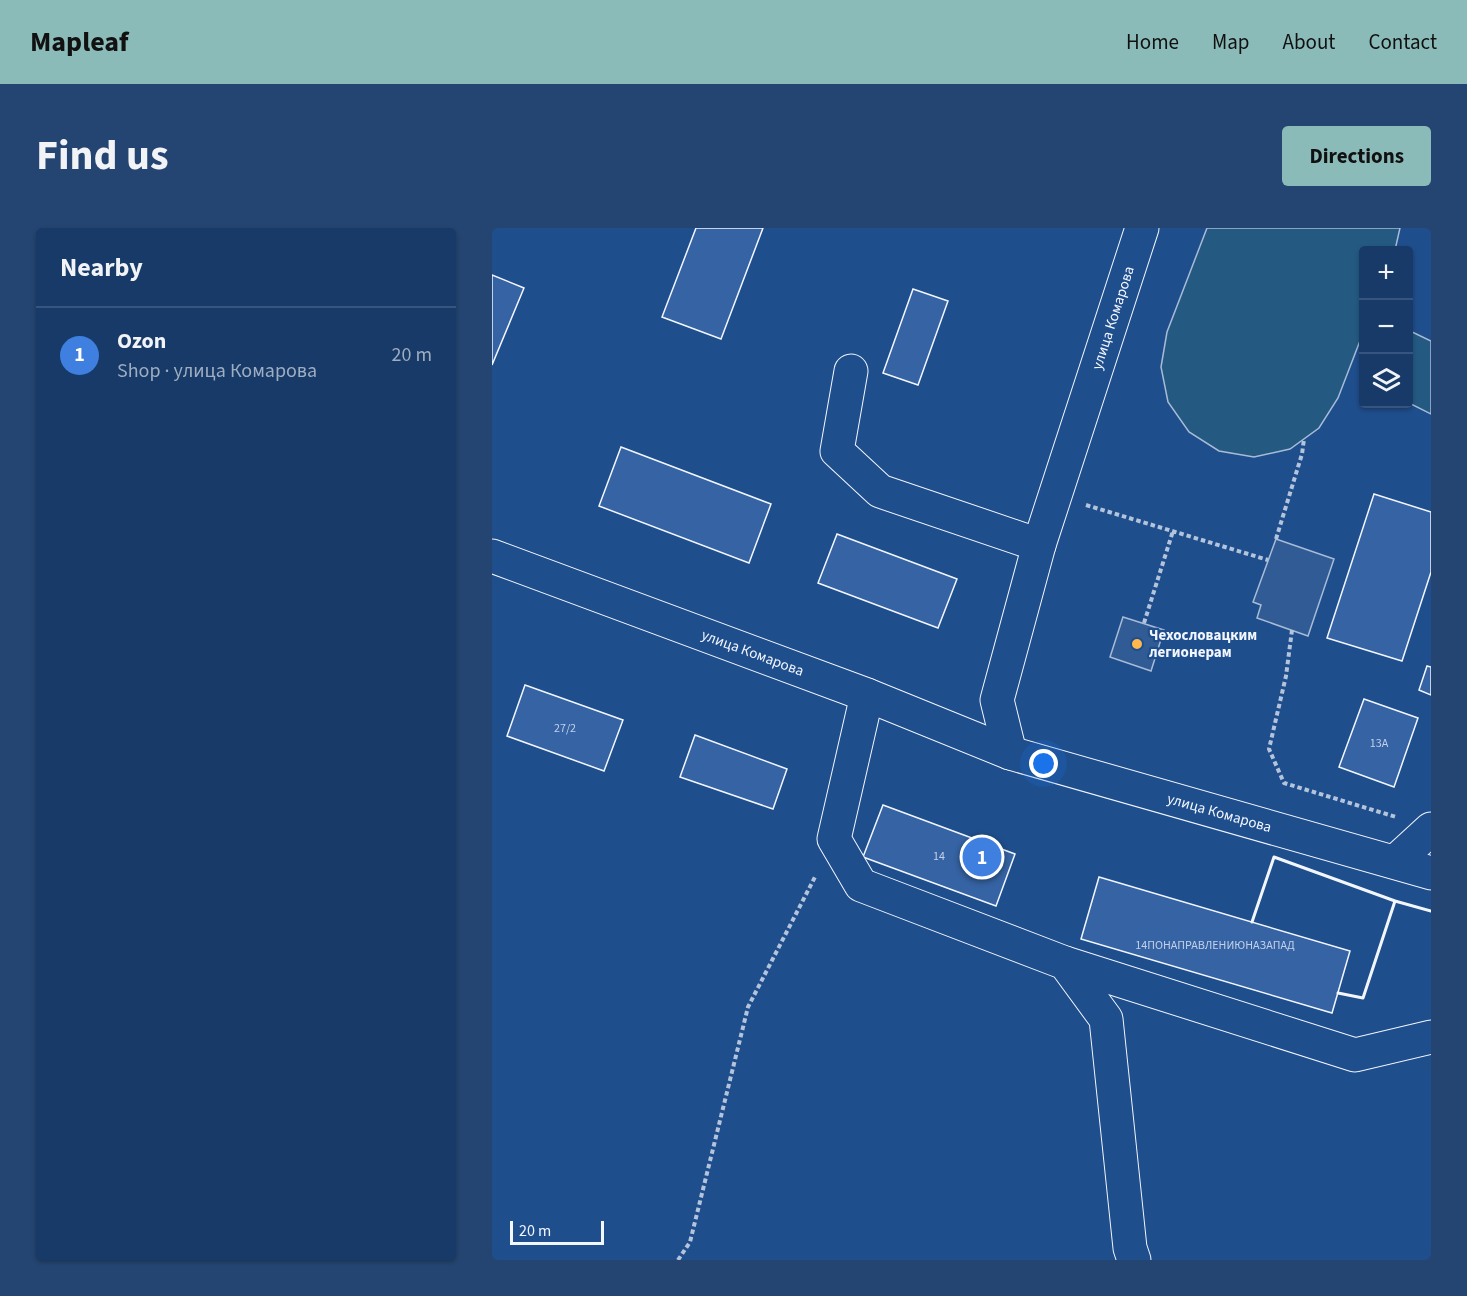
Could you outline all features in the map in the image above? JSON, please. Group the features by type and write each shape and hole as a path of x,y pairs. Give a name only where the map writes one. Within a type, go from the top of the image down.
{"street":[{"name":"улица Комарова","path":"1010,753 997,700 1039,545 1142,228"},
{"path":"851,371 837,451 880,491 1039,545"},
{"name":"улица Комарова","path":"492,556 867,695 1010,753 1431,873"},
{"path":"867,695 834,839 861,885 1065,963 1355,1055 1431,1037"},
{"path":"1395,862 1431,829"},
{"path":"1065,963 1106,1019 1130,1248 1134,1260"}],"path":[{"path":"1276,539 1302,454 1304,439"},
{"path":"1056,496 1268,560"},
{"path":"1144,623 1173,531"},
{"path":"1292,630 1286,676 1269,749 1284,783 1397,817"},
{"path":"678,1260 690,1242 748,1007 834,839"}],"shaded area":[{"path":"1207,228 1400,228 1396,246 1359,246 1359,343 1338,398 1319,428 1290,449 1254,457 1219,451 1189,432 1168,402 1161,367 1167,332"},
{"path":"1413,332 1431,341 1431,414 1413,405"},
{"path":"1276,539 1334,559 1308,636 1257,618 1261,605 1253,602"},
{"path":"1123,617 1164,630 1151,671 1110,657"}],"building":[{"path":"696,228 763,228 721,339 662,317"},
{"path":"492,275 524,288 492,365"},
{"path":"913,289 948,301 918,385 883,373"},
{"path":"621,447 771,504 749,563 599,506"},
{"path":"1374,494 1431,512 1431,572 1402,661 1327,638"},
{"path":"837,534 957,579 938,628 818,583"},
{"path":"1427,666 1431,667 1431,695 1419,690"},
{"path":"525,685 623,720 604,771 507,736"},
{"path":"1364,699 1418,718 1394,787 1339,767"},
{"path":"695,735 787,769 773,809 680,777"},
{"path":"883,805 1015,854 996,906 863,857"},
{"path":"1099,877 1350,951 1332,1013 1081,939"}],"wall":[{"path":"1252,922 1274,857 1395,901 1363,998 1338,993"},
{"path":"1395,901 1431,911"}],"place":[{"name":"Чехословацким легионерам","path":"1137,644"},
{"name":"Ozon","path":"982,857"}]}
